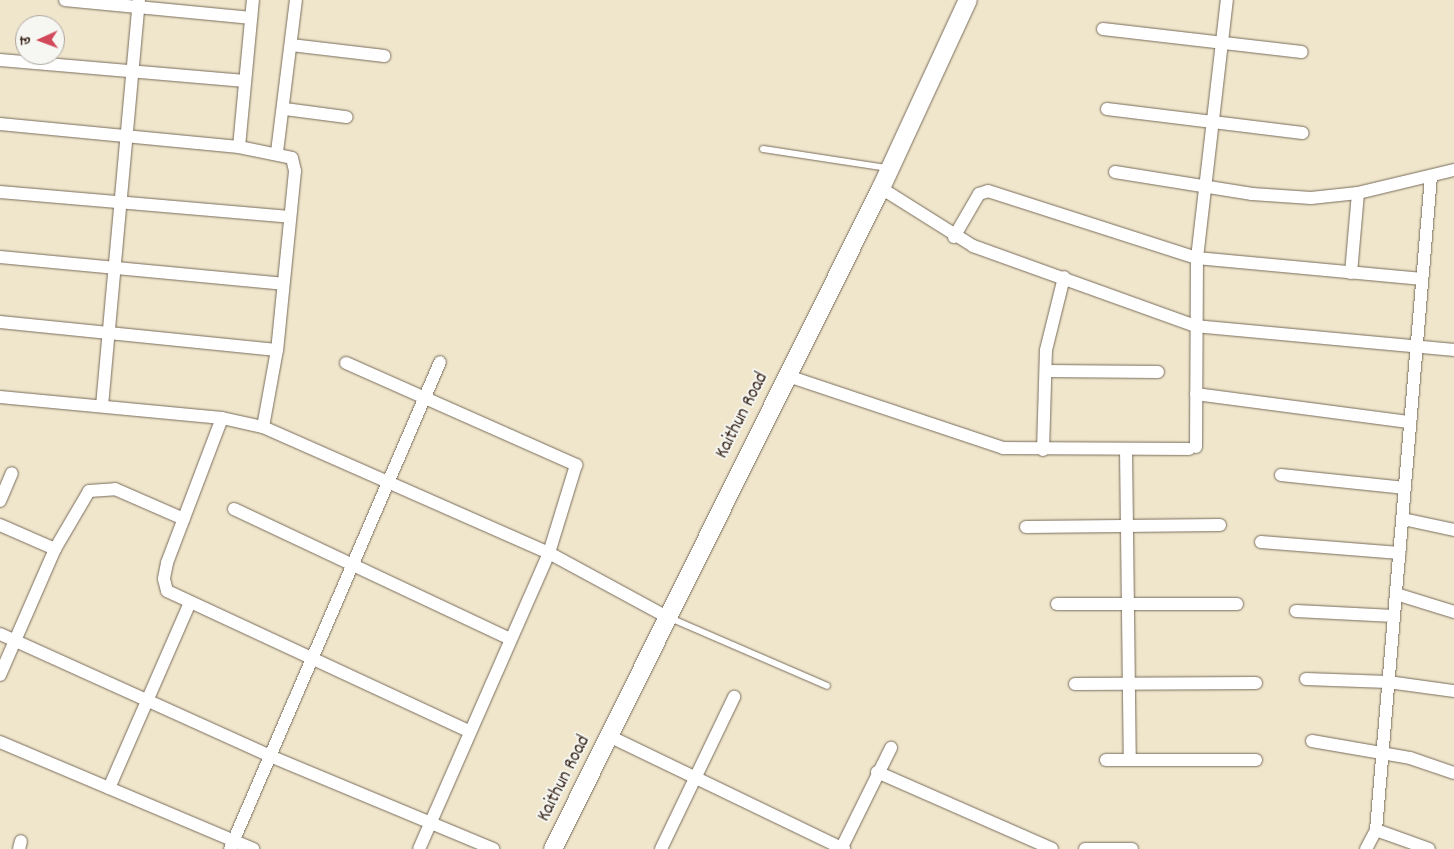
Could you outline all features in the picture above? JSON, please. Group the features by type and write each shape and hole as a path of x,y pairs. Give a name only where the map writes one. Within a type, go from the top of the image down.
{"street":[{"path":"65,0 139,4 251,18"},
{"path":"239,147 253,0"},
{"path":"277,152 296,0"},
{"path":"788,376 1003,448 1044,450 1193,448 1196,394 1197,258 1211,122 1228,0"},
{"name":"Kaithun Road","path":"553,849 611,737 665,616 788,376 881,188 964,3"},
{"path":"102,406 119,204 139,4"},
{"path":"1103,29 1302,52"},
{"path":"291,45 384,56"},
{"path":"0,60 245,81"},
{"path":"284,108 346,118"},
{"path":"1107,108 1303,133"},
{"path":"0,124 277,152 295,163 277,350 263,427"},
{"path":"1115,172 1205,188 1311,198 1358,193 1454,170"},
{"path":"1366,849 1376,830 1431,176"},
{"path":"881,188 954,237 1195,326 1416,348 1454,350"},
{"path":"954,237 980,194 988,191 1197,258 1422,279"},
{"path":"0,192 119,204 290,216"},
{"path":"1351,273 1358,193"},
{"path":"0,256 283,284"},
{"path":"1044,450 1046,350 1064,277"},
{"path":"0,322 277,350"},
{"path":"232,845 313,660 386,485 426,400 440,362"},
{"path":"346,363 576,465 549,553 469,731 419,849"},
{"path":"1046,371 1158,372"},
{"path":"1196,394 1410,422"},
{"path":"0,396 222,418 263,427 386,485 549,553 665,616"},
{"path":"222,418 184,519 164,579 171,594 469,731"},
{"path":"1126,449 1130,760"},
{"path":"0,501 12,473"},
{"path":"1281,475 1405,488"},
{"path":"0,676 54,549 80,501 95,488 114,489 184,519"},
{"path":"234,509 510,639"},
{"path":"1403,519 1454,530"},
{"path":"1026,527 1127,524 1220,525"},
{"path":"0,525 54,549"},
{"path":"1261,542 1400,553"},
{"path":"1396,594 1454,612"},
{"path":"109,788 190,603"},
{"path":"1057,604 1237,604"},
{"path":"1296,611 1394,616"},
{"path":"0,634 149,699 270,756 492,849"},
{"path":"1306,678 1388,682 1454,691"},
{"path":"1075,684 1256,683"},
{"path":"661,849 734,697"},
{"path":"611,737 842,849 877,772 891,748"},
{"path":"1312,740 1382,751 1454,773"},
{"path":"0,742 109,788 232,845 253,849"},
{"path":"1106,760 1256,760"},
{"path":"877,772 1025,845 1052,849"},
{"path":"1376,830 1428,849"},
{"path":"1085,849 1132,849"}],"lane":[{"path":"762,149 890,169"},
{"path":"665,616 827,686"}]}
